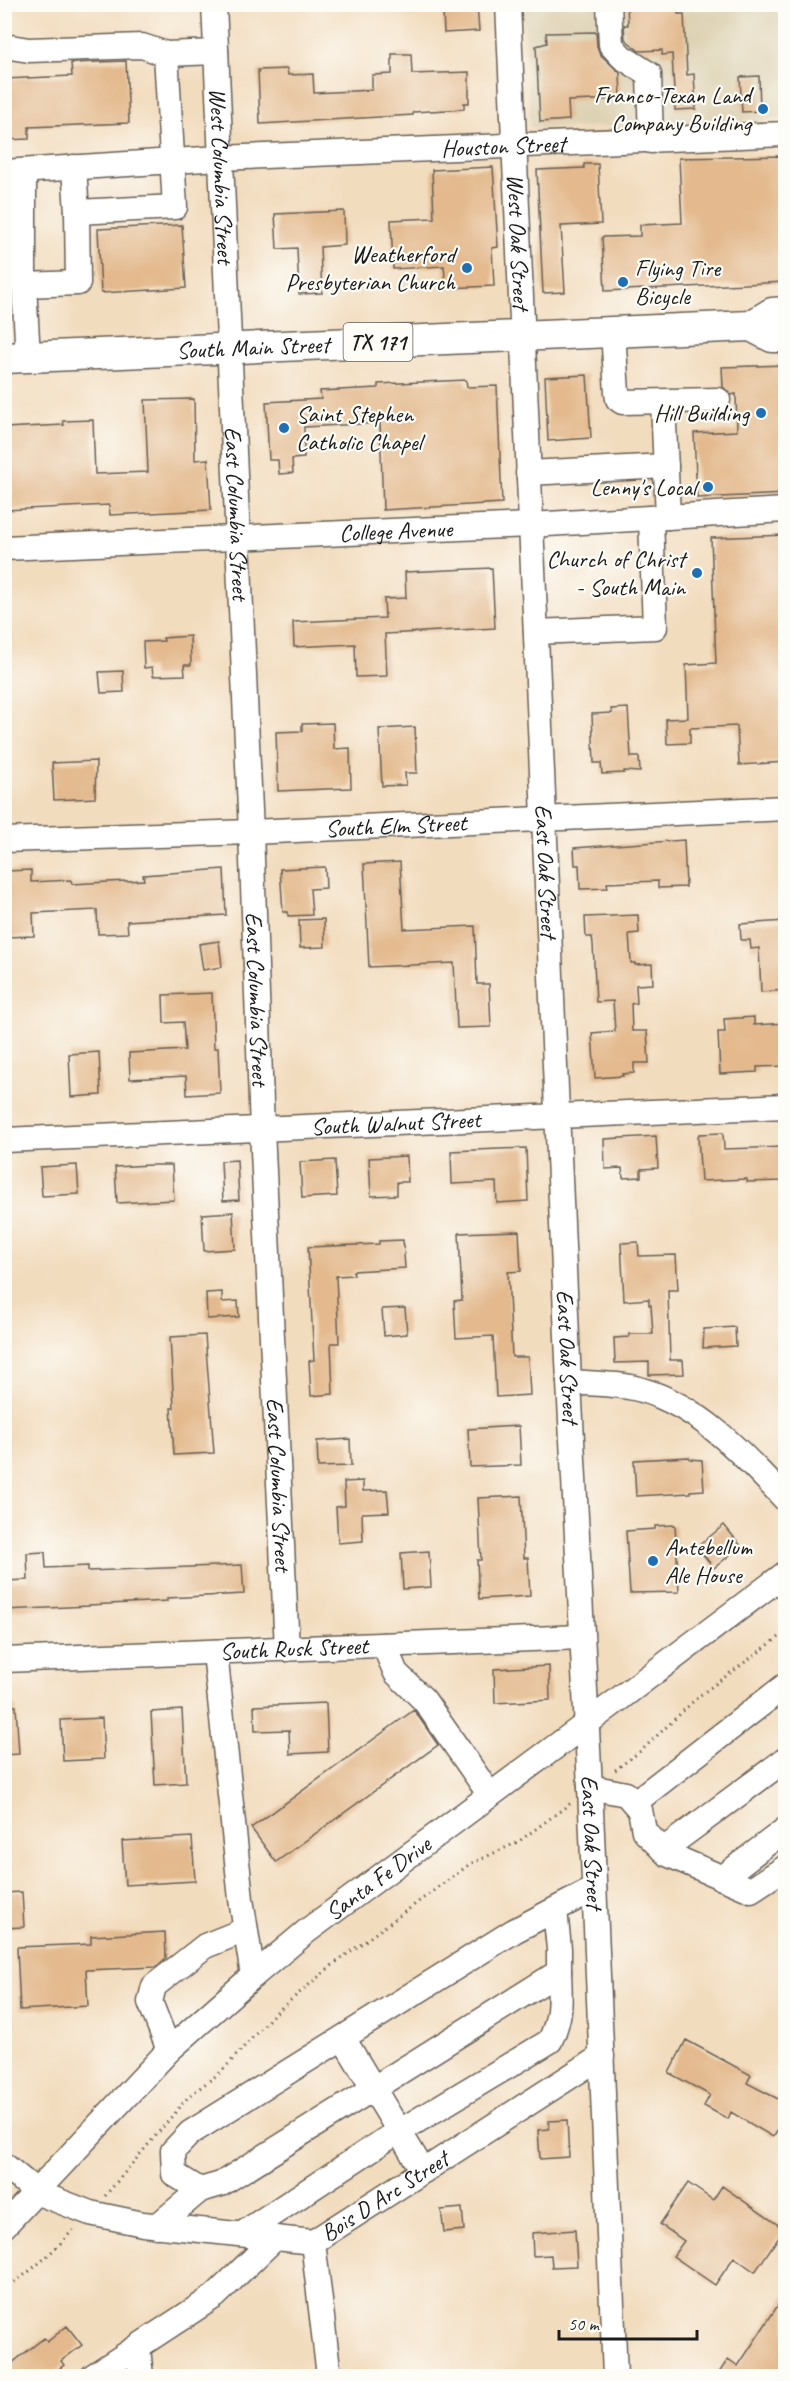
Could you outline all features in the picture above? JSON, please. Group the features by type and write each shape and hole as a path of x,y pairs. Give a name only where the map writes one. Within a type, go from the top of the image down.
{"main road":[{"name":"South Main Street","path":"16,358 751,326 772,313 786,312"},
{"name":"South Main Street","path":"751,326 772,337 786,336"}],"street":[{"name":"West Columbia Street","path":"214,4 228,348"},
{"name":"West Oak Street","path":"508,4 523,336"},
{"path":"609,4 611,45 622,57 649,74 651,141"},
{"path":"4,46 28,50 142,46 166,54 216,52"},
{"path":"76,212 175,207 166,54"},
{"name":"Houston Street","path":"14,171 220,158 786,134"},
{"path":"24,285 78,283 75,167"},
{"path":"14,171 15,235 24,285 16,358"},
{"path":"613,332 618,399 629,404 718,400"},
{"name":"East Oak Street","path":"523,336 615,2376"},
{"name":"East Columbia Street","path":"228,348 287,1649"},
{"path":"536,632 655,627 659,518 666,466 663,402"},
{"path":"528,472 666,466"},
{"name":"College Avenue","path":"4,548 530,525 786,510"},
{"name":"South Elm Street","path":"4,840 251,832 786,808"},
{"name":"South Walnut Street","path":"4,1140 262,1130 557,1114 786,1106"},
{"path":"569,1382 640,1389 681,1405 709,1424 786,1500"},
{"name":"Santa Fe Drive","path":"4,2226 38,2193 170,2050 253,1976 307,1931 786,1573"},
{"name":"South Rusk Street","path":"4,1660 581,1637"},
{"path":"384,1645 396,1673 424,1700 490,1795"},
{"path":"215,1652 245,1930 253,1976"},
{"path":"634,1803 786,1685"},
{"path":"663,1850 786,1759"},
{"path":"590,1788 626,1794 640,1810 644,1831 667,1854 751,1890 786,1867"},
{"path":"722,1878 786,1829"},
{"path":"200,2190 174,2174 173,2151 190,2133 514,1931 594,1889"},
{"path":"242,2234 399,2132 550,2041 558,2023 561,2004 555,1910"},
{"path":"170,2050 150,2002 154,1986 205,1946 245,1930"},
{"path":"157,2226 200,2190 222,2184 559,1972"},
{"path":"343,2038 423,2171"},
{"name":"Bois D Arc Street","path":"4,2164 38,2193 90,2213 157,2226 313,2242 602,2056"},
{"path":"93,2376 215,2296 275,2238"},
{"path":"313,2242 329,2376"},
{"path":"138,2348 141,2376"}],"path":[{"path":"4,2289 53,2252 90,2213 189,2096 221,2072 273,2015 335,1963 470,1864 518,1842 559,1812 642,1750 699,1696 786,1632"}],"shaded area":[{"path":"523,5 785,5 785,119 537,129 530,127"}],"building":[{"path":"449,4 477,4 479,31 444,33 443,12 450,12"},
{"path":"627,4 678,4 678,14 684,14 687,75 694,74 696,109 675,110 672,54 662,55 662,50 639,51 625,39 624,25 628,25"},
{"path":"596,32 600,54 620,73 621,99 568,101 569,120 540,122 536,46 547,43 546,33"},
{"path":"392,54 411,54 412,74 469,72 469,103 464,103 464,109 413,112 413,115 260,124 258,70 287,69 288,75 313,74 314,93 372,90 372,75 392,74"},
{"path":"126,61 129,123 29,127 29,139 4,140 4,79 72,76 71,63"},
{"path":"759,76 760,111 742,112 740,77"},
{"path":"786,156 786,282 605,291 602,237 640,236 640,225 682,223 679,158"},
{"path":"584,164 598,164 601,224 561,226 565,292 543,293 537,170 584,168"},
{"path":"493,167 498,247 492,248 494,286 446,288 444,266 393,269 391,220 434,218 432,170"},
{"path":"344,211 345,245 320,247 322,293 299,294 297,248 277,249 275,214"},
{"path":"182,225 186,288 101,293 98,229"},
{"path":"786,365 786,494 697,498 694,433 737,431 736,394 731,395 723,387 722,367"},
{"path":"587,375 591,438 548,441 545,377"},
{"path":"466,380 467,387 497,386 502,503 383,510 380,423 304,427 304,458 292,459 293,473 279,474 278,460 269,460 266,402 321,399 320,391 378,388 378,384"},
{"path":"194,399 195,460 208,459 211,510 110,515 109,505 4,510 4,428 64,425 63,421 93,420 95,474 148,472 145,400"},
{"path":"786,535 786,762 739,765 737,726 690,728 690,743 667,744 666,719 688,718 686,665 716,663 711,538"},
{"path":"492,568 495,628 385,634 387,676 356,677 355,644 294,647 293,622 385,618 384,599 406,598 405,572"},
{"path":"190,636 191,665 184,665 185,675 153,676 152,667 144,668 143,642"},
{"path":"123,671 124,692 101,693 99,672"},
{"path":"628,708 631,757 639,757 640,772 624,771 624,773 602,774 601,763 594,763 592,714 612,713 611,709"},
{"path":"333,723 334,749 350,748 351,788 278,791 276,732 302,731 302,724"},
{"path":"415,727 417,773 405,773 406,785 382,786 379,729"},
{"path":"96,761 95,798 54,800 52,763"},
{"path":"684,840 686,887 658,888 658,881 607,883 608,888 580,889 579,865 575,865 574,848"},
{"path":"400,862 404,929 475,926 477,984 489,984 491,1027 457,1028 454,963 369,967 364,864"},
{"path":"325,867 326,888 310,889 312,915 288,916 288,912 283,912 280,869"},
{"path":"224,869 226,915 127,921 128,933 98,934 97,910 33,913 34,936 4,937 4,871 31,870 31,882 71,880 72,884 144,880 143,875"},
{"path":"638,915 639,933 629,934 631,963 635,965 652,964 653,984 636,985 637,1003 631,1004 632,1031 647,1031 649,1063 634,1063 634,1073 595,1078 592,1033 615,1031 613,1001 596,1002 593,944 592,937 586,937 585,917"},
{"path":"324,919 325,947 300,948 299,920"},
{"path":"786,921 786,990 761,992 759,948 751,949 750,940 741,940 740,924"},
{"path":"219,941 222,967 203,970 199,944"},
{"path":"212,993 214,1048 218,1048 220,1093 187,1095 186,1076 130,1079 129,1053 185,1050 183,1022 164,1023 163,995"},
{"path":"754,1017 754,1025 786,1023 786,1066 757,1067 757,1072 720,1074 718,1032 725,1032 724,1019"},
{"path":"99,1052 101,1095 71,1097 69,1054"},
{"path":"723,1133 724,1149 782,1147 784,1181 747,1182 747,1179 701,1181 699,1134"},
{"path":"656,1136 658,1168 641,1169 641,1177 623,1178 622,1168 605,1169 604,1139"},
{"path":"526,1148 528,1201 497,1203 496,1182 452,1184 451,1151"},
{"path":"407,1156 408,1182 397,1182 397,1195 371,1196 369,1158"},
{"path":"237,1160 239,1200 223,1201 221,1161"},
{"path":"335,1160 337,1196 302,1198 300,1162"},
{"path":"77,1165 79,1194 42,1196 40,1167"},
{"path":"172,1165 174,1200 117,1203 115,1167"},
{"path":"233,1212 235,1249 204,1251 202,1214"},
{"path":"519,1231 521,1271 508,1272 512,1357 528,1357 530,1395 496,1397 493,1336 456,1338 454,1301 462,1300 459,1233"},
{"path":"403,1240 405,1268 353,1271 354,1275 336,1276 339,1343 331,1343 333,1394 311,1396 309,1361 314,1360 308,1247 379,1244 379,1241"},
{"path":"638,1242 639,1256 676,1255 678,1290 668,1290 670,1360 683,1360 684,1374 649,1375 649,1362 615,1363 614,1338 629,1337 629,1334 653,1334 649,1299 624,1301 621,1243"},
{"path":"222,1292 222,1302 238,1301 239,1317 207,1319 206,1293"},
{"path":"405,1308 407,1334 384,1336 382,1309"},
{"path":"735,1327 736,1346 703,1348 704,1329"},
{"path":"205,1335 214,1453 174,1455 170,1337"},
{"path":"519,1426 521,1465 470,1467 468,1429"},
{"path":"350,1439 351,1466 318,1467 317,1441"},
{"path":"689,1457 702,1460 704,1490 636,1496 634,1460"},
{"path":"363,1481 363,1491 387,1490 389,1512 362,1513 363,1541 338,1543 336,1507 345,1506 344,1482"},
{"path":"521,1496 524,1558 528,1558 530,1596 479,1599 477,1560 481,1560 478,1498"},
{"name":"Antebellum Ale House","path":"675,1525 679,1592 630,1593 626,1531"},
{"path":"724,1525 741,1546 714,1568 697,1547"},
{"path":"429,1551 431,1587 403,1589 401,1553"},
{"path":"45,1552 46,1568 88,1566 88,1571 242,1565 244,1594 167,1598 167,1601 4,1610 4,1581 28,1580 27,1553"},
{"path":"549,1666 550,1700 495,1703 494,1669"},
{"path":"326,1703 328,1752 290,1754 289,1730 255,1731 254,1706"},
{"path":"4,1706 16,1706 19,1754 4,1755"},
{"path":"182,1710 186,1783 155,1785 151,1712"},
{"path":"414,1710 438,1745 276,1862 251,1828"},
{"path":"102,1718 104,1759 63,1761 61,1720"},
{"path":"192,1837 195,1881 125,1885 122,1841"},
{"path":"22,1892 24,1927 4,1928 4,1893"},
{"path":"165,1932 166,1958 156,1967 86,1970 88,2006 20,2010 17,1947 91,1944 91,1936"},
{"path":"686,2040 751,2075 747,2083 786,2103 786,2116 773,2137 731,2112 728,2119 704,2106 710,2095 669,2073"},
{"path":"567,2120 569,2157 540,2159 538,2130 549,2129 549,2121"},
{"path":"688,2183 713,2200 722,2186 784,2229 755,2272 734,2257 715,2285 673,2256 684,2241 660,2224"},
{"path":"462,2208 464,2230 444,2232 441,2210"},
{"path":"575,2230 577,2266 552,2267 551,2255 533,2256 532,2233"},
{"path":"786,2293 786,2376 717,2376 728,2359 738,2366"},
{"path":"67,2326 82,2345 61,2361 64,2365 50,2376 14,2376 7,2367 44,2338 47,2342"}],"place":[{"name":"Franco-Texan Land Company Building","path":"763,109"},
{"name":"Weatherford Presbyterian Church","path":"467,268"},
{"name":"Flying Tire Bicycle","path":"623,282"},
{"name":"Hill Building","path":"761,413"},
{"name":"Saint Stephen Catholic Chapel","path":"284,428"},
{"name":"Lenny's Local","path":"708,487"},
{"name":"Church of Christ - South Main","path":"697,573"},
{"name":"Antebellum Ale House","path":"653,1561"}]}
